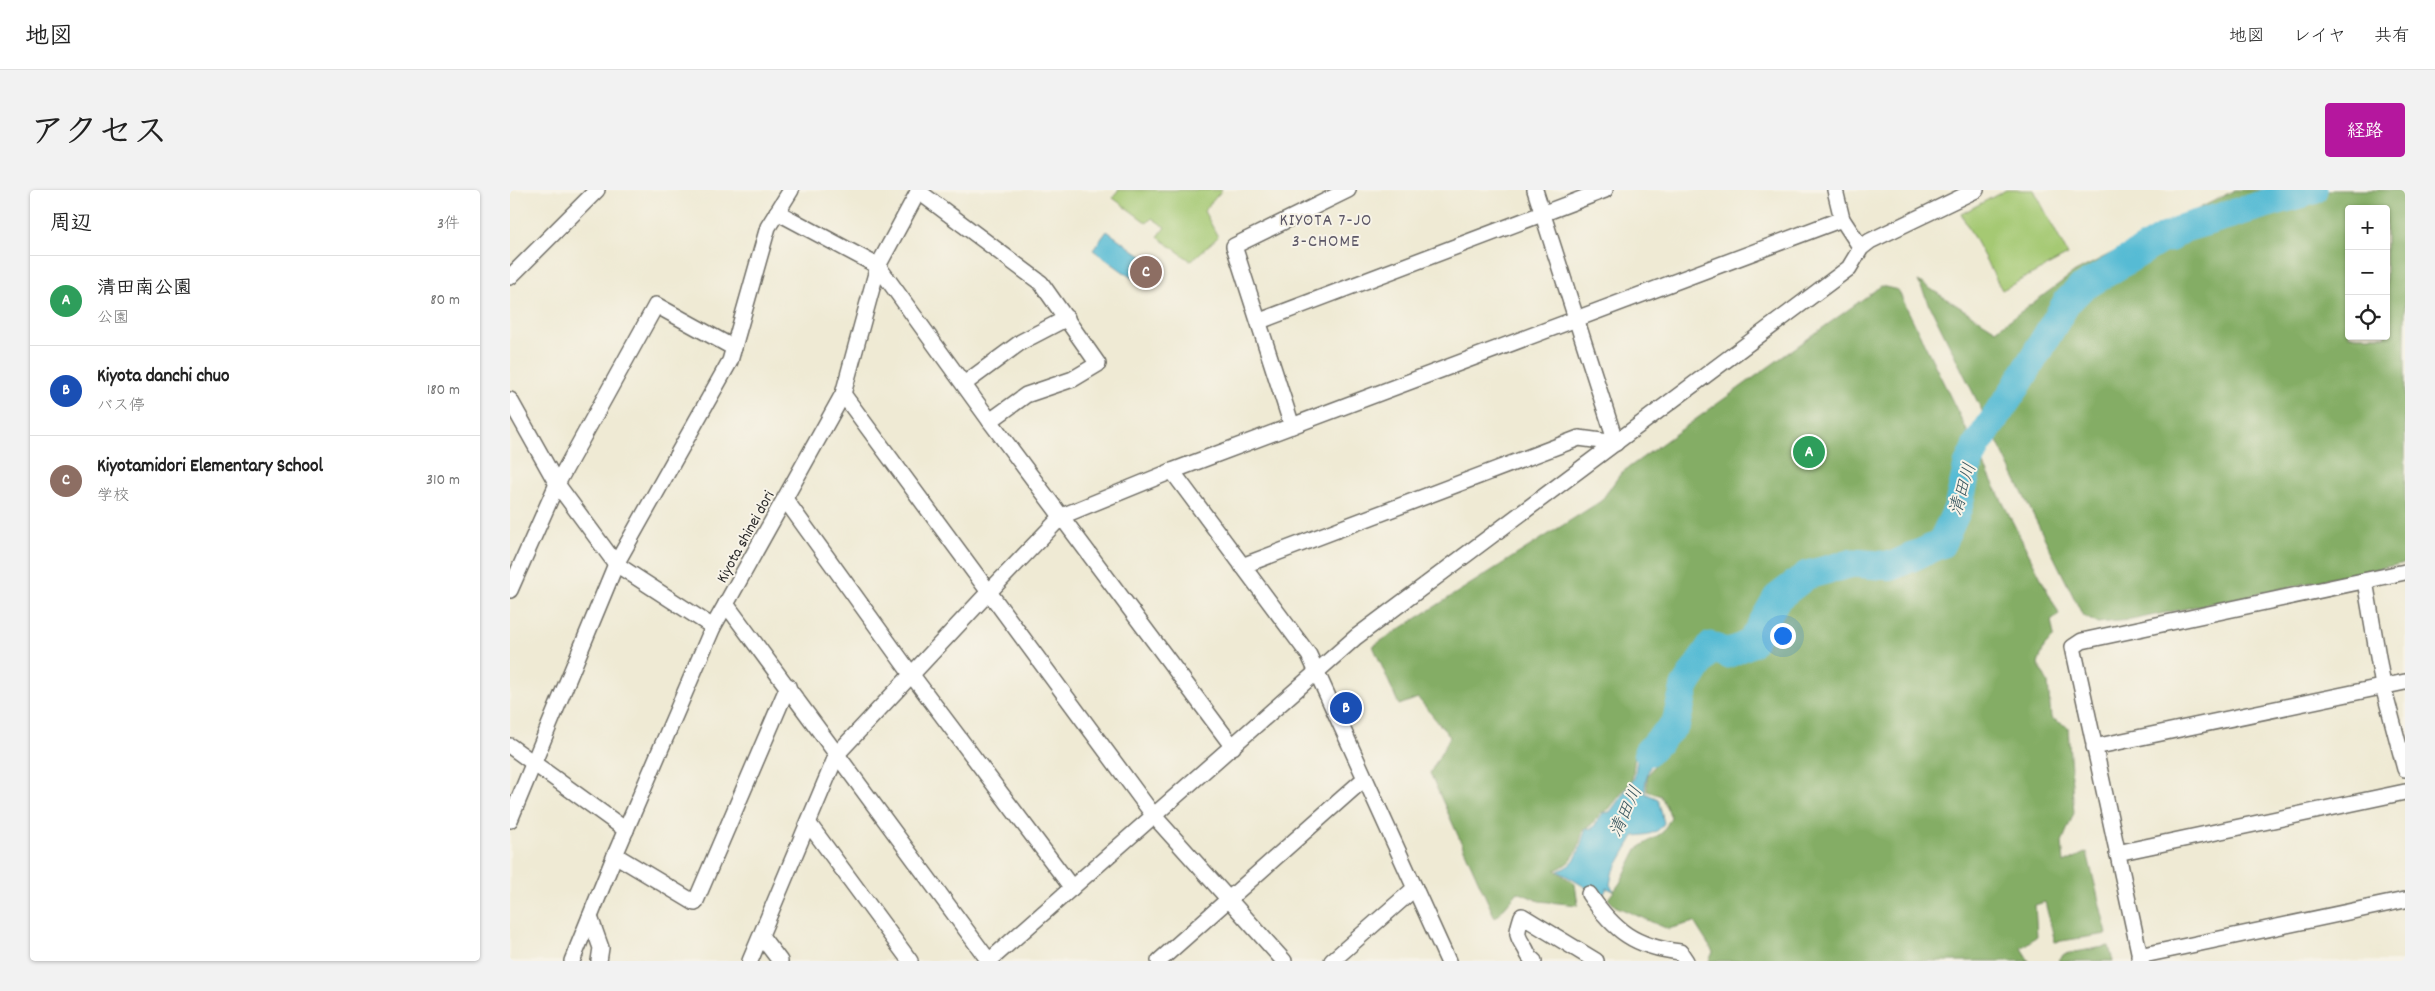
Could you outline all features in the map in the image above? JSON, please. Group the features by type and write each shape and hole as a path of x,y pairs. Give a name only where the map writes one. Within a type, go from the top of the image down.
{"street":[{"path":"510,277 597,190"},
{"path":"510,820 616,564 725,369 734,348 768,227 791,190"},
{"path":"919,190 1041,283 1098,364 1073,379 1026,395 990,421"},
{"name":"Kiyota shinei dori","path":"919,190 878,266 843,394 726,604 989,961"},
{"path":"1292,426 1260,321 1234,246 1348,190"},
{"path":"1535,190 1616,443"},
{"path":"1260,321 1605,190"},
{"path":"1835,190 1842,220 1861,248"},
{"path":"989,961 1234,747 1356,637 1849,268 1861,248 1976,190"},
{"path":"777,212 878,266 990,421 1234,747"},
{"path":"750,961 838,754 988,592 1062,516 1172,471 1842,220"},
{"path":"510,590 557,484 656,305 734,348"},
{"path":"964,384 1021,342 1067,318"},
{"path":"843,394 1154,816 1230,898 1284,961"},
{"path":"510,400 557,484 616,564 713,627"},
{"path":"1242,566 1579,438 1616,443"},
{"path":"1172,471 1309,655 1315,672 1448,961"},
{"path":"785,499 911,674 1072,888"},
{"path":"2405,572 2082,641 2072,646 2140,959 2405,900"},
{"path":"2365,581 2383,686 2405,769"},
{"path":"572,961 615,854 713,627 726,604"},
{"path":"2094,747 2405,682"},
{"path":"615,854 694,904 788,686"},
{"path":"510,746 626,830"},
{"path":"1159,961 1364,778"},
{"path":"2117,853 2405,792"},
{"path":"809,824 910,961"},
{"path":"1332,961 1416,888"},
{"path":"1589,894 1604,916 1632,940 1657,949 1680,952 1685,961"},
{"path":"1534,961 1529,958 1524,947 1519,942 1517,933 1522,916 1596,961"},
{"path":"590,917 600,948 599,961"},
{"path":"761,936 780,961"}],"green space":[{"path":"1118,190 1222,190 1204,211 1218,237 1191,261 1158,237 1165,227 1152,218 1147,223 1113,198"},
{"path":"2006,190 2034,190 2068,255 2002,290 1961,214"},
{"path":"2235,190 2405,190 2405,563 2131,620 2097,623 2083,616 1918,281 1996,330 2075,272"},
{"path":"1881,286 1898,290 1972,441 1967,455 1981,459 2059,614 2051,620 2054,636 2044,647 2038,664 2048,683 2051,718 2068,727 2074,813 2062,842 2064,863 2087,852 2107,934 2055,942 2045,902 2035,905 2037,936 2021,948 2029,961 1709,961 1713,952 1694,922 1668,929 1615,906 1608,899 1620,883 1637,849 1663,832 1671,817 1661,796 1647,791 1647,777 1680,723 1665,724 1655,729 1635,755 1632,780 1609,809 1601,813 1591,825 1583,830 1575,854 1571,859 1555,870 1575,884 1578,905 1539,901 1518,892 1495,918 1430,773 1450,737 1418,698 1399,705 1373,646 1601,501 1621,473"},
{"path":"2109,946 2113,961 2058,961 2064,954"}],"water":[{"path":"1107,231 1157,267 1143,286 1093,250"},
{"path":"1676,723 1673,731 1653,760 1645,787 1645,793 1658,799 1664,823 1655,832 1634,836 1612,874 1610,885 1614,891 1607,888 1602,897 1558,871 1575,859 1586,829 1593,828 1603,813 1610,812 1634,779 1638,753 1648,745 1658,730"}],"waterway":[{"name":"清田川","path":"1648,752 1676,723 1685,686 1711,646 1727,654 1751,643 1777,598 1807,575 1853,563 1892,566 1941,544 1958,508 1968,465 1977,445 2016,387 2067,302 2080,289 2165,237 2169,238 2184,228 2313,190"}],"place":[{"name":"Kiyotamidori Elementary School","path":"1146,272"},
{"name":"清田南公園","path":"1809,452"},
{"name":"Kiyota danchi chuo","path":"1346,708"}],"district":[{"name":"KIYOTA 7-JO 3-CHOME","path":"1326,229"}]}
